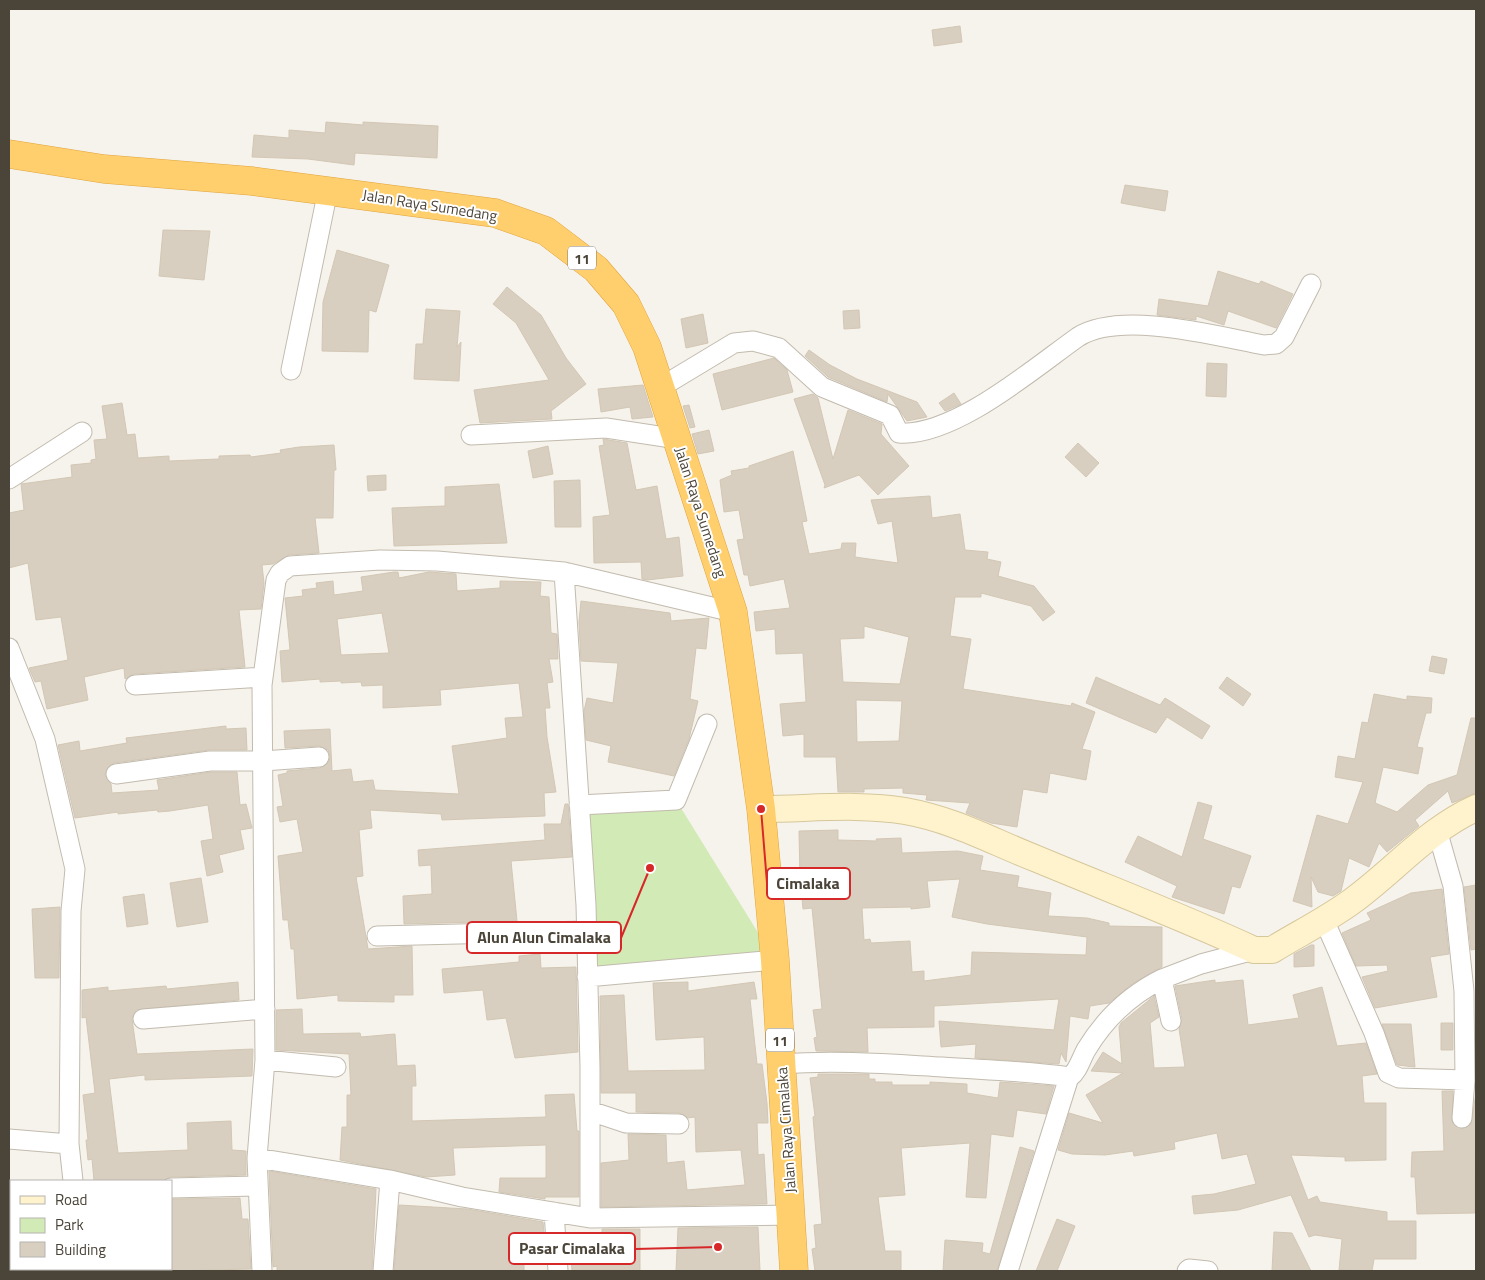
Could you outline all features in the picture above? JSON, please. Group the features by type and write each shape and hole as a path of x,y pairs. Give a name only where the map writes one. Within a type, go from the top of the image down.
{"highway":[{"name":"Jalan Raya Sumedang","path":"9,154 104,168 252,181 328,190 495,213 546,232 596,269 626,304 648,346 732,612 761,809"},
{"name":"Jalan Raya Cimalaka","path":"761,809 775,960 794,1271"}],"street":[{"path":"291,370 328,190"},
{"path":"661,387 734,343 753,341 779,348 822,387 890,415 899,433 917,433 969,412 1082,335 1094,330 1151,324 1264,345 1276,344 1284,337 1312,284"},
{"path":"471,435 606,428 678,439"},
{"path":"9,479 82,432"},
{"path":"262,1271 257,1158 265,1060 263,677 276,580 280,573 290,566 380,560 437,561 564,572 732,612"},
{"path":"564,572 588,977 590,1218"},
{"path":"9,648 45,738 76,869 71,911 69,1144 73,1180"},
{"path":"135,685 263,677"},
{"path":"579,805 676,800 707,724"},
{"path":"116,774 210,761 263,761 319,757"},
{"path":"761,809 867,808 904,810 933,817 965,827 1019,852 1244,945 1272,950 1351,902 1437,830 1476,808"},
{"path":"1437,830 1453,886 1471,1042 1462,1118"},
{"path":"1324,920 1374,1033 1388,1073 1399,1078 1465,1080"},
{"path":"377,936 586,931"},
{"path":"782,1064 835,1061 1064,1076 1074,1075 1086,1051 1113,1014 1130,999 1162,979 1244,945"},
{"path":"588,977 775,960"},
{"path":"1162,979 1171,1021"},
{"path":"142,1019 265,1009"},
{"path":"265,1060 336,1067"},
{"path":"1008,1271 1064,1076"},
{"path":"590,1111 626,1123 678,1124"},
{"path":"9,1139 69,1144"},
{"path":"257,1158 390,1180 462,1197 590,1218 792,1215"},
{"path":"384,1271 390,1180"},
{"path":"172,1188 257,1186"},
{"path":"554,1212 558,1271"},
{"path":"1187,1271 1189,1269 1200,1269 1208,1271"}],"green space":[{"path":"676,800 775,960 587,977 579,805"}],"building":[{"path":"960,26 962,42 934,46 932,30"},
{"path":"326,122 363,125 363,122 438,126 437,158 355,153 354,165 308,159 252,157 254,135 289,138 289,130 325,133"},
{"path":"1125,185 1168,191 1165,211 1121,203"},
{"path":"163,230 210,231 204,280 159,276"},
{"path":"337,250 389,265 376,312 369,310 368,352 322,351 323,302"},
{"path":"1218,271 1259,284 1261,281 1293,294 1276,328 1228,311 1224,325 1196,316 1196,320 1157,315 1159,299 1208,306"},
{"path":"507,287 541,315 566,358 586,384 551,411 552,419 480,423 474,390 549,380 516,323 493,304"},
{"path":"426,309 460,311 457,347 461,342 459,381 414,379 416,344 423,344"},
{"path":"859,310 860,328 844,329 843,311"},
{"path":"703,314 708,343 686,348 681,319"},
{"path":"809,350 830,365 857,379 917,402 927,417 907,421 888,394 887,402 828,377 805,356"},
{"path":"774,358 787,370 793,392 722,410 713,374"},
{"path":"1207,363 1227,364 1226,397 1206,396"},
{"path":"643,385 653,417 632,419 630,407 601,412 598,389"},
{"path":"954,393 961,404 945,411 939,403"},
{"path":"813,394 818,398 833,459 848,410 882,424 881,434 909,466 878,495 859,475 824,488 825,485 794,399"},
{"path":"122,403 127,435 135,434 138,458 169,456 169,461 219,459 219,456 250,455 251,457 281,453 280,450 299,447 334,445 336,470 334,470 333,518 315,518 319,553 289,555 273,564 262,565 264,583 261,609 239,610 245,667 134,674 125,679 124,668 84,677 88,700 47,709 41,681 35,682 29,668 68,660 61,617 36,620 28,563 9,568 9,513 24,510 21,484 72,477 71,465 91,463 91,460 96,459 94,440 107,439 102,406"},
{"path":"689,405 695,427 690,428 683,406"},
{"path":"709,430 714,451 698,454 692,434"},
{"path":"603,439 627,443 636,490 657,486 666,539 679,537 683,576 647,580 642,579 641,562 594,563 593,517 610,515 599,446 604,445"},
{"path":"1078,443 1099,463 1086,477 1065,457"},
{"path":"548,446 553,474 533,478 528,451"},
{"path":"793,451 807,521 802,522 809,554 841,549 842,543 856,543 855,557 898,563 892,521 878,524 871,500 930,496 932,518 960,514 965,550 988,552 987,559 1001,562 998,576 1034,586 1055,612 1043,621 1031,606 981,593 981,597 955,597 950,636 971,639 963,689 1071,706 1072,703 1095,712 1082,749 1091,751 1086,780 1050,773 1047,793 1023,789 1017,827 991,823 966,813 970,803 926,800 927,795 903,793 903,788 864,789 864,792 838,792 836,757 804,757 804,734 783,736 780,704 806,702 803,653 776,654 775,629 756,631 754,612 790,608 784,579 750,586 748,575 744,575 737,540 744,539 739,510 724,512 720,480 732,475 731,471 749,468 749,466","holes":["864,626 909,637 900,684 843,682 840,639 864,638","856,700 902,701 899,741 857,742"]},
{"path":"386,475 386,490 368,491 367,476"},
{"path":"580,480 581,527 555,527 554,481"},
{"path":"499,484 507,543 394,546 392,508 445,506 445,487"},
{"path":"394,572 398,572 399,578 429,572 456,574 457,591 500,588 500,581 541,582 540,596 549,597 551,633 557,634 558,659 549,659 553,682 547,683 550,708 545,708 547,737 556,792 544,793 545,816 442,820 441,814 370,810 372,828 359,830 363,876 356,877 368,949 412,946 413,995 394,995 394,1002 338,1001 338,995 297,999 294,949 291,949 288,920 283,920 278,856 303,852 297,819 280,822 277,807 283,806 278,775 287,773 287,771 320,768 329,762 330,757 328,750 319,746 285,748 284,731 330,729 332,771 351,769 353,782 373,780 375,790 459,794 452,746 507,738 505,718 523,717 519,683 440,690 441,705 383,708 383,685 362,686 361,682 341,683 341,681 320,682 320,679 282,682 280,651 290,650 285,598 303,596 302,590 317,588 316,583 333,581 334,595 363,591 361,577","holes":["382,613 389,653 341,655 337,619"]},
{"path":"581,601 670,613 671,621 709,618 706,649 696,648 690,699 698,701 689,739 674,776 608,762 611,746 586,740 584,711 587,698 613,703 618,663 581,661 579,622"},
{"path":"1432,656 1447,659 1444,674 1429,671"},
{"path":"1096,677 1160,705 1165,698 1210,726 1202,739 1167,717 1156,733 1086,703"},
{"path":"1227,677 1251,694 1243,706 1219,688"},
{"path":"1374,694 1407,700 1407,696 1432,698 1431,713 1426,713 1417,747 1423,748 1418,774 1383,767 1375,803 1397,812 1428,785 1457,775 1471,718 1476,718 1476,793 1452,803 1448,791 1415,820 1419,826 1387,852 1379,843 1369,867 1349,858 1341,891 1333,896 1318,892 1311,877 1312,907 1293,901 1317,815 1348,824 1363,782 1335,777 1338,756 1355,759 1362,722 1368,723"},
{"path":"226,726 226,729 246,728 247,750 209,750 114,763 108,767 105,775 111,784 112,793 159,790 157,780 211,772 237,772 240,805 246,804 252,828 240,830 244,849 219,855 223,872 207,876 201,841 213,839 208,805 170,811 158,812 157,810 118,814 118,812 75,818 58,745 79,741 80,751 127,743 126,738"},
{"path":"1198,802 1212,806 1203,839 1251,856 1240,888 1232,886 1224,914 1172,897 1177,886 1125,862 1138,836 1182,857"},
{"path":"565,804 568,804 572,857 511,861 517,921 404,924 403,896 432,894 431,865 419,866 418,850 545,840 544,824 561,824"},
{"path":"838,830 838,840 877,841 876,839 901,838 902,853 958,851 983,856 980,870 1019,876 1017,887 1051,893 1048,916 1087,918 1109,923 1109,926 1162,927 1162,967 1132,984 1109,1003 1090,1006 1088,1019 1070,1016 1066,1062 1061,1053 1059,1064 975,1058 976,1044 941,1047 939,1021 1054,1030 1059,999 934,1006 934,1027 867,1028 868,1052 816,1051 814,1038 817,1037 813,1010 822,1009 812,908 803,909 799,831","holes":["960,879 952,917 987,924 1087,937 1086,955 972,952 971,975 924,981 924,971 912,972 910,941 871,943 870,939 864,940 862,908 911,907 911,909 930,907 927,881"]},
{"path":"201,878 208,922 177,927 170,883"},
{"path":"1476,885 1476,949 1471,950 1464,887"},
{"path":"1442,889 1449,954 1430,957 1437,997 1375,1008 1362,977 1388,971 1387,965 1356,966 1342,933 1371,920 1367,913 1411,893"},
{"path":"144,894 148,924 127,927 123,897"},
{"path":"60,907 59,978 35,978 32,909"},
{"path":"1314,945 1314,966 1294,967 1294,954"},
{"path":"540,954 541,968 576,967 578,1052 515,1058 506,1018 487,1020 483,990 444,993 442,969 519,962 519,956"},
{"path":"1215,980 1215,983 1243,980 1248,1025 1299,1018 1293,995 1322,987 1337,1046 1366,1043 1377,1074 1362,1076 1364,1103 1386,1103 1386,1160 1345,1161 1345,1157 1291,1155 1308,1200 1317,1196 1320,1202 1387,1212 1387,1221 1416,1221 1416,1259 1374,1259 1372,1271 1339,1270 1342,1239 1315,1235 1309,1237 1291,1195 1238,1210 1194,1214 1192,1196 1214,1194 1256,1184 1247,1154 1222,1159 1217,1133 1174,1142 1175,1149 1134,1156 1133,1151 1105,1155 1072,1154 1058,1150 1069,1113 1103,1123 1086,1095 1123,1073 1091,1071 1103,1052 1122,1064 1119,1027 1121,1023 1154,996 1159,1017 1150,1023 1154,1068 1185,1067 1179,1029 1182,1019 1175,986"},
{"path":"238,982 239,1000 136,1010 132,1019 137,1054 253,1049 252,1076 145,1080 145,1075 109,1079 118,1153 188,1150 187,1123 231,1121 232,1150 246,1151 246,1175 171,1177 164,1180 94,1180 92,1159 88,1160 86,1140 88,1140 83,1095 95,1093 86,1017 82,1018 82,990 108,987 108,991 166,986 167,989"},
{"path":"688,982 688,991 754,982 757,999 750,999 757,1064 762,1064 768,1123 757,1123 758,1155 764,1154 767,1204 601,1207 601,1163 629,1160 628,1134 666,1135 667,1163 684,1161 687,1190 745,1185 741,1150 696,1152 695,1117 688,1118 679,1113 636,1112 636,1093 601,1093 600,996 624,995 628,1071 705,1070 704,1037 656,1040 653,983"},
{"path":"302,1009 303,1034 360,1033 361,1037 395,1034 397,1066 415,1065 416,1086 412,1086 412,1121 546,1117 545,1095 574,1094 577,1131 579,1131 579,1197 545,1197 545,1199 499,1192 500,1178 546,1178 546,1145 453,1148 455,1175 426,1177 340,1160 342,1127 347,1127 347,1095 351,1095 349,1054 276,1050 276,1010"},
{"path":"1441,1023 1453,1023 1453,1050 1441,1050"},
{"path":"1382,1024 1411,1024 1415,1067 1397,1065"},
{"path":"818,1074 869,1074 869,1079 875,1079 875,1082 892,1082 892,1085 930,1085 930,1082 967,1084 967,1093 998,1098 1000,1082 1054,1086 1046,1114 1017,1110 1013,1137 991,1134 986,1198 966,1197 970,1143 901,1148 905,1195 878,1197 885,1251 901,1251 901,1271 815,1271 812,1249 816,1248 814,1225 822,1224 813,1117 815,1116 810,1078 818,1077"},
{"path":"1442,1091 1453,1091 1452,1122 1462,1129 1471,1124 1476,1093 1475,1213 1417,1214 1415,1177 1411,1177 1412,1152 1444,1151"},
{"path":"1020,1147 1034,1151 997,1271 943,1271 945,1240 983,1243 982,1252 990,1254"},
{"path":"269,1171 376,1189 372,1271 277,1271 277,1266 273,1267"},
{"path":"240,1198 242,1219 248,1219 251,1269 171,1271 172,1199"},
{"path":"399,1205 467,1209 543,1222 546,1256 524,1256 524,1271 394,1271"},
{"path":"1057,1219 1075,1226 1057,1271 1036,1271"},
{"path":"758,1227 760,1271 676,1271 678,1228"},
{"path":"602,1229 640,1229 640,1271 572,1271 571,1256 568,1256 567,1240 602,1240"},
{"path":"1274,1232 1292,1233 1311,1271 1272,1271"}],"place":[{"name":"Cimalaka","path":"761,809"},
{"name":"Alun Alun Cimalaka","path":"650,868"},
{"name":"Pasar Cimalaka","path":"718,1247"}]}
